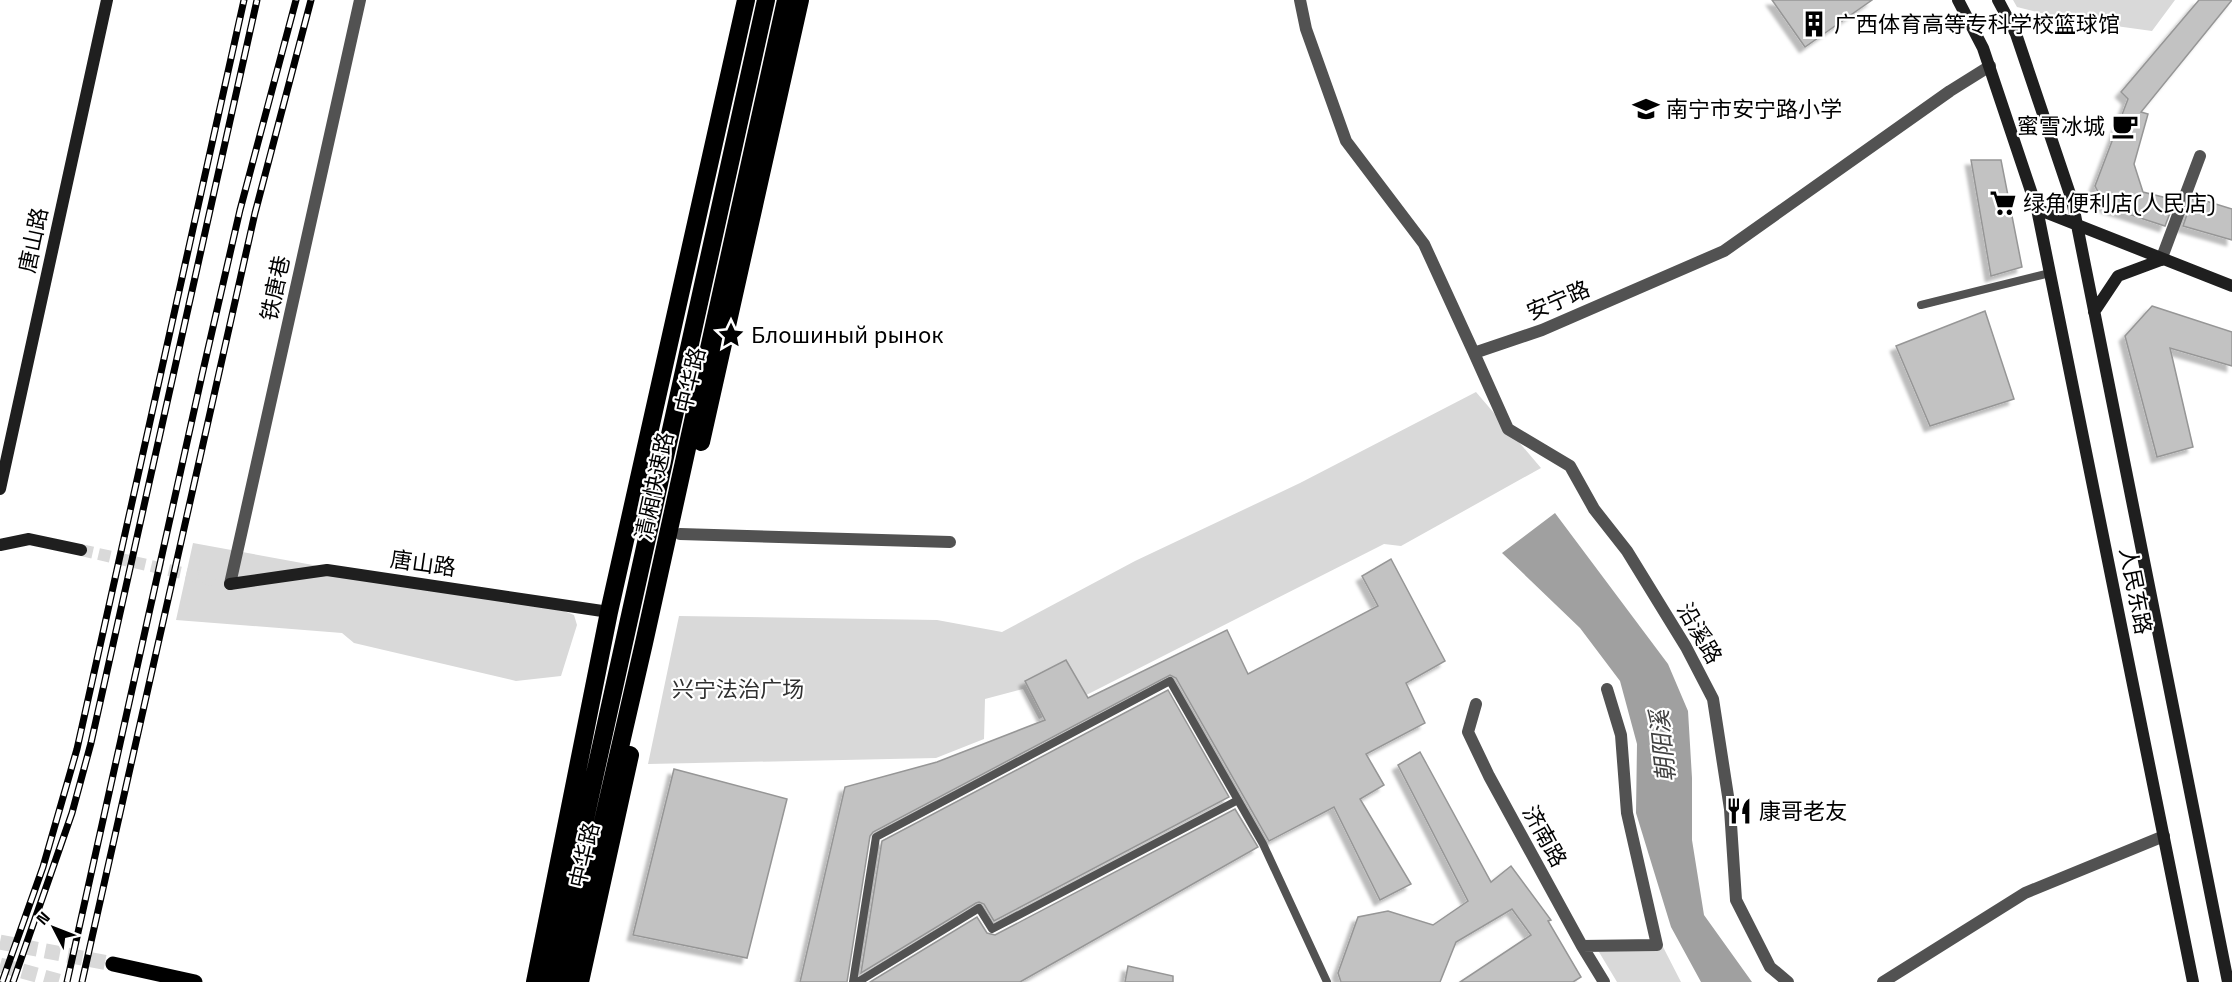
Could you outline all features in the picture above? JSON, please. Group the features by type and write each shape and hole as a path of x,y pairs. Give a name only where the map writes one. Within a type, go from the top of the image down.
{"highway":[{"name":"中华路","path":"535,982 609,612 746,0"},
{"name":"清厢快速路","path":"549,982 766,0"},
{"name":"清厢快速路","path":"566,982 644,643 786,0"},
{"name":"中华路","path":"581,982 800,0"},
{"path":"526,982 603,741"},
{"path":"581,982 617,758"}],"main road":[{"name":"唐山路","path":"0,489 107,0"},
{"name":"人民东路","path":"1958,0 1990,66 2037,209 2193,982"},
{"name":"人民东路","path":"1998,0 2016,34 2072,200 2228,982"},
{"path":"2037,209 2161,260 2232,286"},
{"path":"2094,312 2118,276 2161,260"},
{"path":"0,545 29,539 81,550"},
{"name":"唐山路","path":"231,584 327,570 609,612"},
{"path":"113,964 195,982"}],"street":[{"name":"铁唐巷","path":"231,584 360,0"},
{"path":"1300,0 1306,29 1346,141 1424,244 1474,353"},
{"name":"安宁路","path":"1474,353 1542,330 1724,251 1950,91 1990,66"},
{"path":"2161,260 2200,156"},
{"name":"沿溪路","path":"1474,353 1508,429 1570,466 1594,509 1627,551 1686,647 1713,699 1730,809 1736,900 1770,966 1788,982"},
{"path":"680,534 950,542"},
{"path":"1582,946 1657,945 1628,813 1621,735 1607,689"},
{"name":"济南路","path":"1476,704 1468,732 1489,776 1604,982"},
{"path":"1882,982 2025,893 2164,836"}],"lane":[{"path":"1921,305 2050,273"},
{"path":"853,982 876,837 1170,681 1263,844 1327,982"},
{"path":"858,982 979,908 992,929 1238,800"}],"green space":[{"path":"2013,0 2175,0 2152,31 2065,19 2017,7"},
{"name":"兴宁法治广场","path":"1476,392 1541,468 1401,546 1384,544 1039,719 1023,689 985,699 984,739 936,758 648,764 679,616 937,620 1002,632 1135,561 1300,483"},
{"path":"193,543 564,611 574,615 577,625 561,676 516,681 354,643 342,633 176,620"},
{"path":"1593,942 1662,945 1681,982 1617,982"}],"water":[{"name":"朝阳溪","path":"1555,513 1668,664 1688,711 1692,778 1692,840 1704,915 1752,982 1701,982 1671,927 1636,813 1637,744 1620,681 1580,628 1502,553"}],"building":[{"name":"广西体育高等专科学校篮球馆","path":"1772,0 1872,0 1805,47"},
{"path":"2199,0 2232,0 2141,112 2148,114 2134,164 2143,192 2175,200 2165,226 2106,207 2095,186 2128,99 2121,92"},
{"path":"1971,160 2001,160 2022,267 1991,276"},
{"path":"2193,197 2232,209 2232,240 2183,226"},
{"path":"2152,306 2232,332 2232,366 2170,348 2193,447 2157,457 2125,336"},
{"path":"1985,311 2014,399 1930,426 1896,346"},
{"path":"1391,559 1445,661 1406,683 1425,723 1366,754 1384,785 1360,799 1411,884 1380,900 1334,807 1269,841 1176,678 1170,675 873,832 870,836 847,982 800,982 845,787 937,762 1045,720 1025,681 1066,660 1088,698 1227,630 1248,674 1378,606 1362,576"},
{"path":"1168,690 1229,797 994,921 984,904 976,903 861,973 882,841"},
{"path":"1420,752 1491,882 1511,866 1551,920 1548,921 1581,977 1573,982 1460,982 1531,935 1512,909 1456,942 1440,982 1341,982 1338,973 1358,917 1388,911 1433,925 1468,901 1398,765"},
{"path":"674,769 787,799 747,958 633,935"},
{"path":"1235,809 1258,847 1020,982 870,982 977,917 987,933 995,935"},
{"path":"1128,966 1173,976 1173,982 1125,982"}],"tunnel":[{"path":"81,550 230,584"},
{"path":"0,942 113,964"},
{"path":"0,965 62,982"}],"railway":[{"path":"2,982 43,867 77,749 244,0"},
{"path":"13,982 72,813 91,743 257,0"},
{"path":"67,982 240,210 296,0"},
{"path":"82,982 255,213 311,0"}],"place":[{"name":"广西体育高等专科学校篮球馆","path":"1814,24"},
{"name":"南宁市安宁路小学","path":"1646,109"},
{"name":"蜜雪冰城","path":"2125,126"},
{"name":"绿角便利店(人民店)","path":"2003,203"},
{"name":"Блошиный рынок","path":"731,335"},
{"name":"康哥老友","path":"1739,811"}]}
